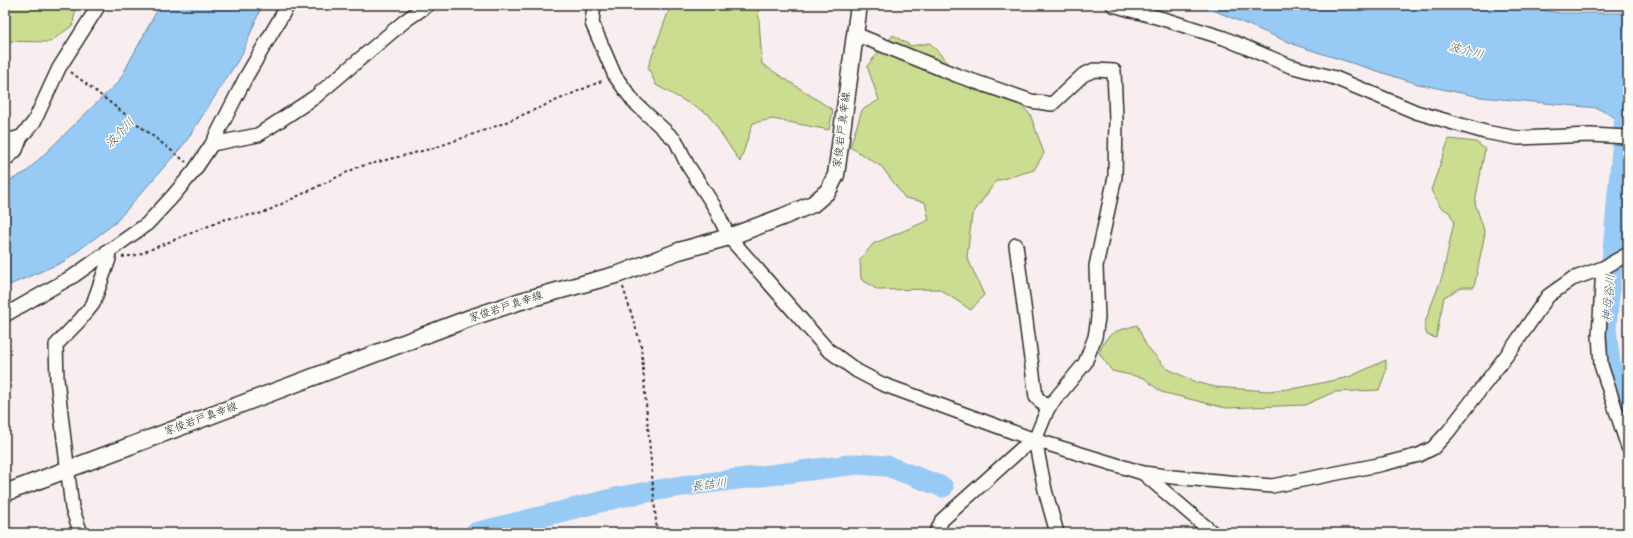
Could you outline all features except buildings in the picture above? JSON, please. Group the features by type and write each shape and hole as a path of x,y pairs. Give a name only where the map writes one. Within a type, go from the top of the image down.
{"main road":[{"name":"家俊岩戸真幸線","path":"5,493 470,318 521,301 619,274 679,251 729,237 813,204 828,192 836,175 859,5"}],"street":[{"path":"5,160 16,150 21,137 34,122 61,64 99,5"},
{"path":"5,315 108,255 147,224 195,169 212,144 246,77 288,5"},
{"path":"212,144 258,135 315,97 406,20 428,5"},
{"path":"594,5 592,23 616,76 634,102 676,141 687,164 714,206 729,237 827,350 857,372 882,384 1035,440 1143,473 1272,486 1383,464 1418,455 1433,448 1448,432 1512,347 1548,296 1572,279 1603,268 1628,254"},
{"path":"1113,5 1224,38 1290,66 1335,78 1416,112 1485,132 1518,138 1621,136"},
{"path":"855,34 956,75 1030,101 1052,104 1083,75 1094,70 1114,71 1116,120 1115,176 1096,266 1098,318 1095,337 1085,363 1048,408 1035,440 1045,490 1058,533"},
{"path":"5,140 21,137"},
{"path":"1016,245 1036,397 1048,408"},
{"path":"81,533 72,508 57,379 56,346 93,304 108,255"},
{"path":"1603,268 1598,335 1601,365 1628,447"},
{"path":"936,533 942,520 1021,449 1035,440"},
{"path":"1143,473 1213,533"}],"path":[{"path":"61,64 195,169"},
{"path":"108,255 137,255 226,219 263,212 358,167 434,148 499,125 616,76"},
{"path":"619,274 641,345 657,533"}],"green space":[{"path":"5,5 76,5 73,25 50,42 5,41"},
{"path":"675,5 758,5 762,64 833,110 829,130 773,119 753,123 740,162 708,114 656,85 648,67 669,10"},
{"path":"893,35 911,46 930,43 973,90 1015,100 1030,114 1044,153 1034,170 996,181 972,215 967,257 984,295 971,310 939,289 878,290 861,279 860,260 873,244 929,220 925,202 905,198 882,167 850,147 862,110 879,100 867,66"},
{"path":"1449,139 1476,142 1485,149 1475,203 1485,233 1474,287 1463,287 1444,297 1436,338 1427,335 1424,325 1443,274 1454,221 1449,212 1440,207 1431,190"},
{"path":"1137,325 1146,345 1166,368 1196,382 1215,387 1268,391 1298,388 1349,377 1386,360 1386,371 1379,390 1334,392 1305,405 1226,408 1161,392 1144,378 1112,371 1099,353 1102,345 1113,333"}],"water":[{"name":"波介川","path":"160,5 262,5 242,54 185,143 115,223 63,262 5,287 5,183 26,172 119,81"},
{"name":"波介川","path":"1201,5 1511,5 1560,13 1628,13 1628,125 1597,108 1480,97 1418,84 1298,46"}],"waterway":[{"name":"神母谷川","path":"1628,82 1606,329 1610,364 1628,415"},
{"name":"長詰川","path":"475,533 620,497 675,487 857,464 887,466 943,487"}]}
